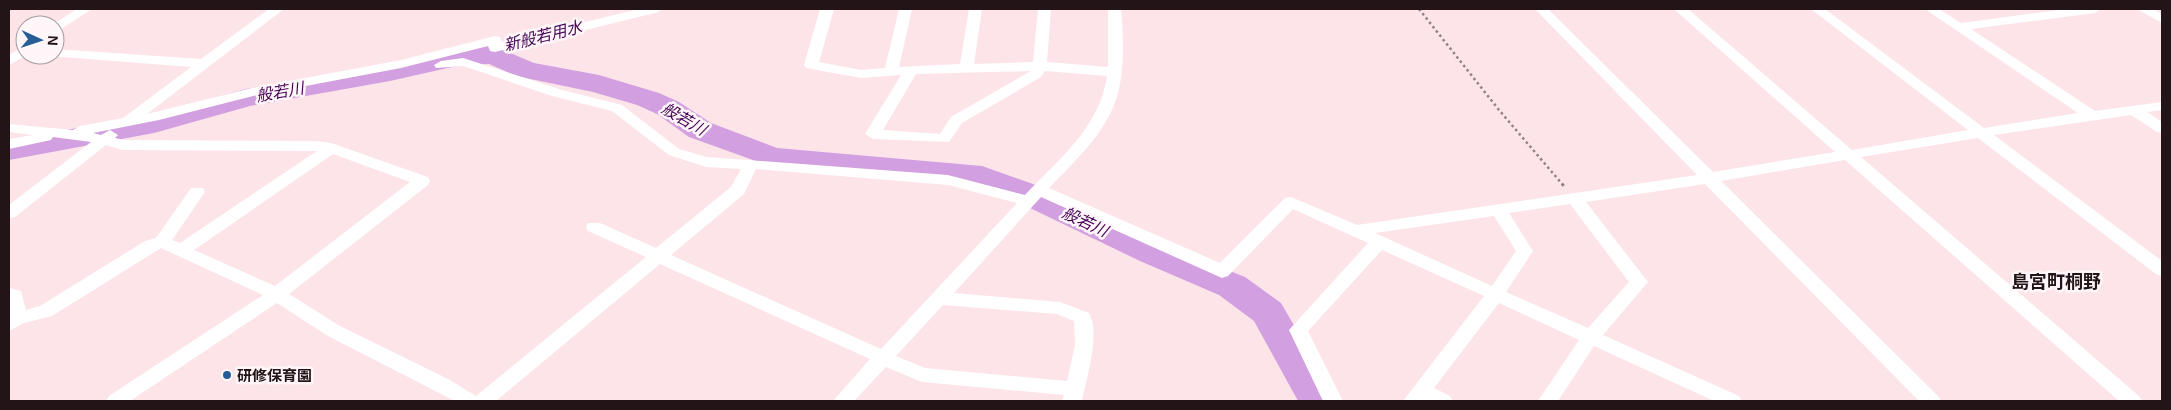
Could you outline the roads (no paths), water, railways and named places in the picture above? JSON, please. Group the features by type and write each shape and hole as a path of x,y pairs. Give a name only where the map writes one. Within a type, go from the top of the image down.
{"street":[{"path":"65,22 85,9"},
{"path":"9,213 112,132 277,9"},
{"path":"9,128 68,133 112,132 159,116 244,94 402,64 495,40 495,48 654,9"},
{"path":"827,9 811,65 860,74 911,70 1040,66 1115,72"},
{"path":"890,72 905,9"},
{"path":"966,68 975,9"},
{"path":"911,70 874,134 944,139 956,120 1036,74 1040,66 1046,9"},
{"path":"843,401 1097,125 1107,104 1115,72 1115,9"},
{"path":"1541,9 1931,401"},
{"path":"1680,9 2132,401"},
{"path":"1817,9 2162,270"},
{"path":"1931,9 2092,116"},
{"path":"1958,27 2029,13 2095,9"},
{"path":"2144,9 2162,19"},
{"path":"65,54 205,64"},
{"path":"441,65 463,62 475,64 557,93 616,108 674,152 706,162 948,180 1033,196 1204,262 1222,272 1291,202 1590,338 1700,395 1732,401"},
{"path":"1355,231 1709,178 1847,154 2162,106"},
{"path":"2134,110 2162,129"},
{"path":"9,144 68,133 112,132"},
{"path":"112,132 122,145 331,148 422,181 277,294 116,401"},
{"path":"180,251 331,148"},
{"path":"483,401 738,190 751,164"},
{"path":"9,294 15,295 13,321 46,311 151,246 162,242 197,192"},
{"path":"1548,401 1590,338 1638,282 1574,198"},
{"path":"1443,401 1417,396 1495,295 1525,251 1498,210"},
{"path":"594,227 922,375 1073,395 1084,345 1083,318 1060,308 938,298"},
{"path":"162,242 277,294 334,331 441,384 470,401"},
{"path":"1332,401 1298,330 1379,242"}],"waterway":[{"name":"般若川","path":"9,150 154,124 246,98 390,72 461,56 494,55 526,70 599,84 648,99 668,108 700,130 772,157 982,176 1021,191 1152,253 1232,286 1268,312 1318,401"}],"place":[{"name":"研修保育園","path":"227,375"}],"district":[{"name":"島宮町桐野","path":"2056,282"}],"water label":[{"name":"新般若用水","path":"543,36"}]}
